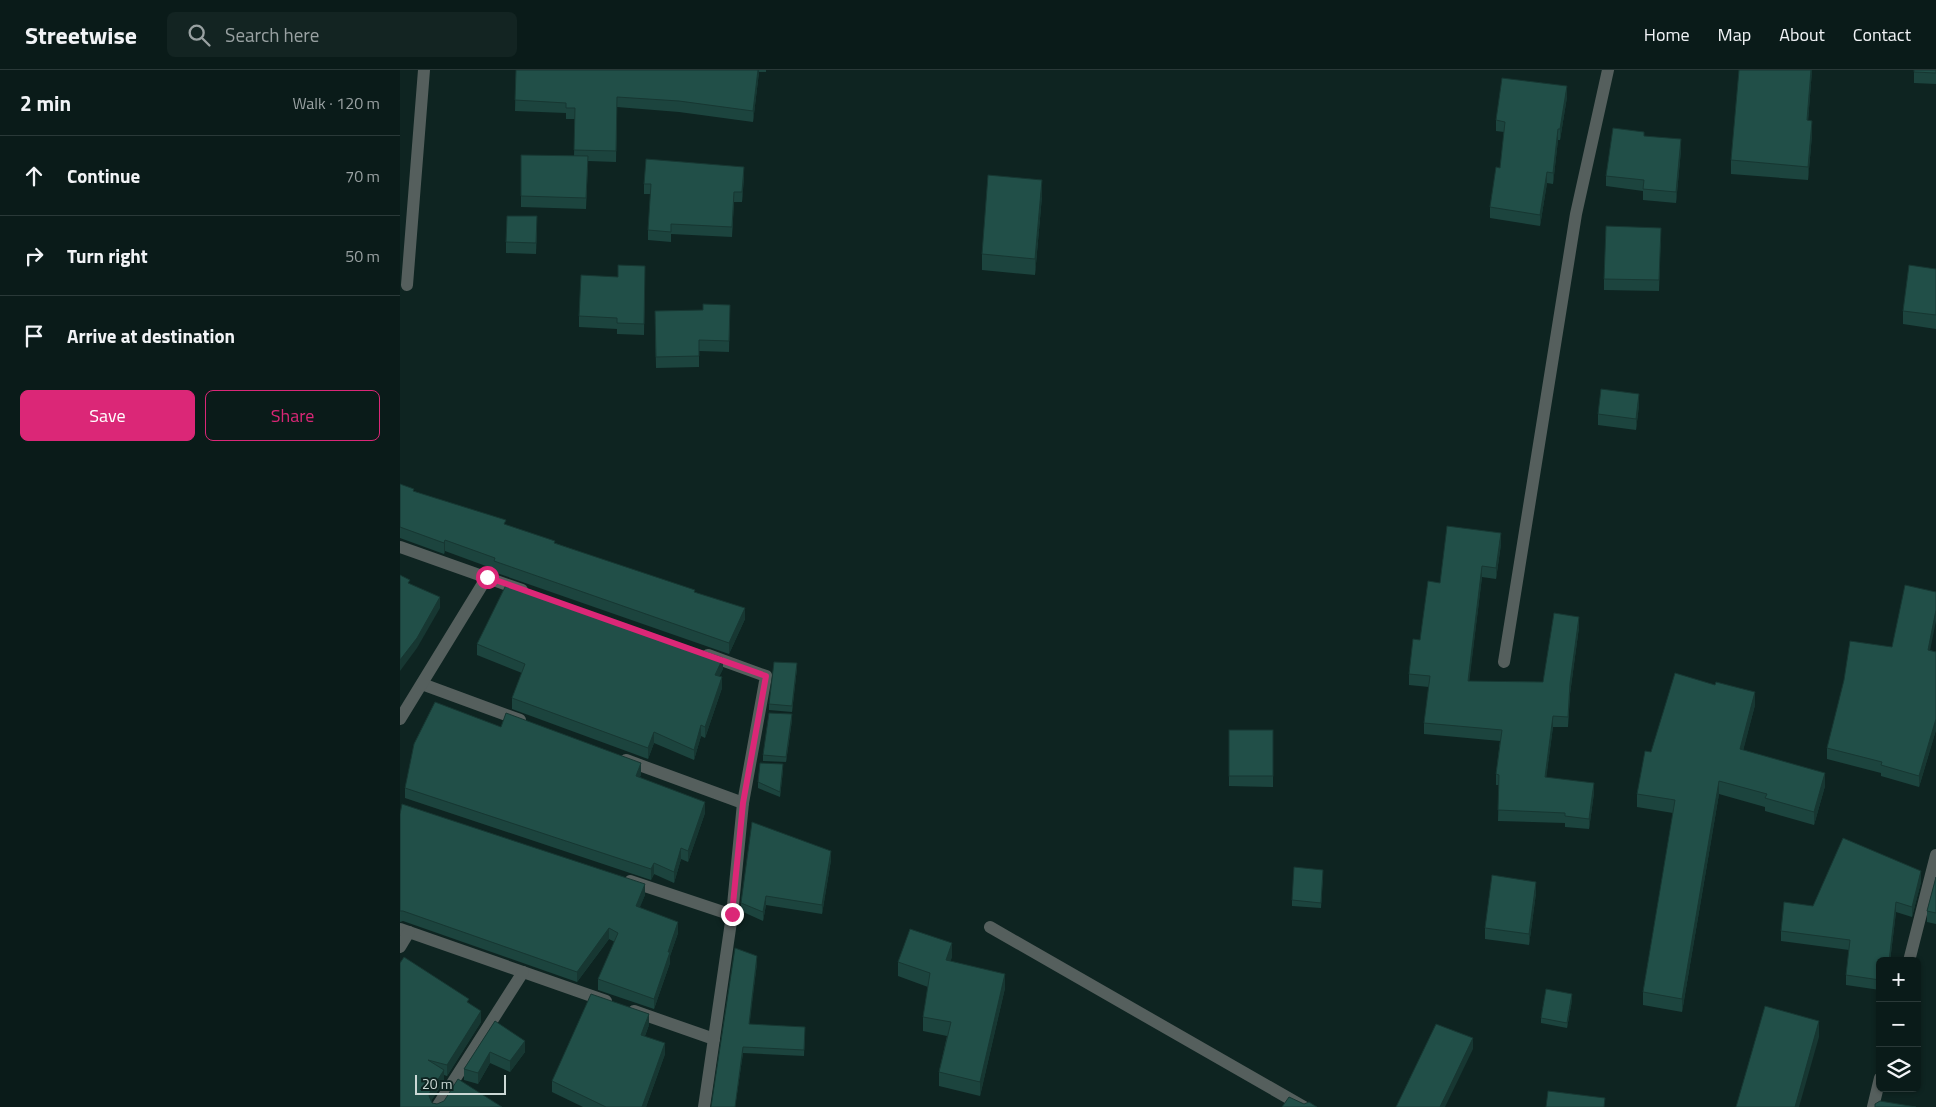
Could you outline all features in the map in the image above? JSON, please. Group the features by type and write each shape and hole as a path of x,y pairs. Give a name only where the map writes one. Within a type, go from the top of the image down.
{"street":[{"path":"407,285 424,70"},
{"path":"1504,662 1576,214 1608,70"},
{"path":"400,547 534,594"},
{"path":"400,719 487,577"},
{"path":"692,650 766,676 743,803 732,914 704,1107"},
{"path":"422,684 532,725"},
{"path":"615,756 743,803"},
{"path":"1910,957 1936,855"},
{"path":"618,877 732,914"},
{"path":"990,927 1304,1107"},
{"path":"400,946 405,931 714,1039"},
{"path":"438,1107 523,972"},
{"path":"1873,1107 1877,1092"}],"building":[{"path":"516,70 758,70 753,111 679,101 617,97 616,151 574,150 575,108 566,108 566,103 515,100"},
{"path":"1739,70 1811,70 1807,120 1812,121 1808,167 1731,160"},
{"path":"1914,70 1936,70 1936,73 1914,72"},
{"path":"1502,78 1567,86 1560,129 1558,129 1553,173 1547,172 1540,215 1490,207 1496,167 1500,168 1505,122 1496,120"},
{"path":"1613,128 1644,132 1644,136 1681,139 1676,192 1643,189 1644,180 1606,176"},
{"path":"521,155 588,156 586,198 521,196"},
{"path":"646,159 744,167 742,192 734,192 732,227 671,224 671,232 648,230 651,184 644,184"},
{"path":"988,175 1042,180 1035,259 982,254"},
{"path":"507,216 537,216 536,243 506,242"},
{"path":"1606,226 1661,228 1659,280 1604,279"},
{"path":"618,265 645,266 644,324 617,323 617,318 579,316 581,275 618,277"},
{"path":"1909,265 1936,269 1936,315 1903,311"},
{"path":"703,304 730,305 729,341 699,340 699,356 656,357 655,311 703,310"},
{"path":"1601,389 1639,394 1636,419 1598,414"},
{"path":"400,484 414,489 413,491 506,520 504,524 555,541 554,543 745,608 729,643 494,561 495,558 445,540 444,543 400,527"},
{"path":"1447,526 1501,533 1496,568 1482,566 1468,681 1543,682 1554,613 1579,617 1570,683 1568,717 1553,716 1545,777 1594,783 1589,819 1565,816 1565,813 1498,810 1499,775 1496,774 1502,730 1424,723 1430,676 1409,674 1413,639 1420,640 1428,581 1440,583"},
{"path":"400,575 410,580 408,583 440,597 417,638 400,660"},
{"path":"507,583 723,658 715,675 722,677 705,727 701,725 694,750 654,732 648,748 512,698 525,664 477,644"},
{"path":"1905,585 1936,592 1936,610 1928,650 1936,652 1936,719 1919,776 1881,765 1882,762 1827,748 1844,680 1850,641 1892,647"},
{"path":"774,662 797,663 792,706 769,704"},
{"path":"1675,673 1715,685 1716,682 1755,692 1740,749 1825,773 1814,812 1765,798 1767,794 1719,781 1682,999 1643,992 1675,800 1637,794 1645,751 1651,752"},
{"path":"435,702 501,727 506,713 641,763 636,776 705,802 688,851 681,848 674,872 654,863 651,869 405,788 414,744"},
{"path":"769,713 792,714 786,757 763,755"},
{"path":"1229,730 1273,730 1273,776 1229,776"},
{"path":"760,763 783,764 780,792 758,782"},
{"path":"402,804 645,884 636,906 678,922 654,999 598,979 618,933 609,928 577,972 400,911 400,814"},
{"path":"752,822 831,851 822,905 766,896 763,912 741,903"},
{"path":"1843,838 1921,871 1912,907 1896,902 1889,957 1876,957 1876,979 1846,975 1850,940 1781,931 1784,902 1813,906"},
{"path":"1294,867 1323,870 1321,903 1292,900"},
{"path":"1492,875 1536,882 1529,934 1485,928"},
{"path":"1936,877 1936,913 1927,911"},
{"path":"910,929 952,943 946,960 1005,974 980,1082 939,1072 951,1022 923,1017 930,973 898,962"},
{"path":"735,948 757,956 749,1024 805,1027 804,1050 743,1047 735,1107 711,1107"},
{"path":"404,957 469,999 467,1002 481,1011 447,1065 428,1060 444,1070 430,1092 429,1096 432,1103 437,1104 444,1101 458,1079 502,1107 400,1107 400,963"},
{"path":"1546,989 1572,994 1567,1023 1541,1018"},
{"path":"591,994 649,1014 641,1035 665,1043 642,1107 606,1107 552,1081"},
{"path":"1765,1006 1819,1021 1795,1107 1736,1107"},
{"path":"495,1021 525,1041 510,1061 490,1052 478,1073 464,1069"},
{"path":"1436,1024 1473,1038 1440,1107 1396,1107"},
{"path":"1548,1091 1605,1098 1604,1107 1546,1107"},
{"path":"1289,1097 1304,1104 1309,1102 1317,1107 1282,1107"},
{"path":"1880,1101 1916,1107 1875,1107 1875,1104"}],"route":[{"path":"487,577 766,676 743,803 732,914"}]}
